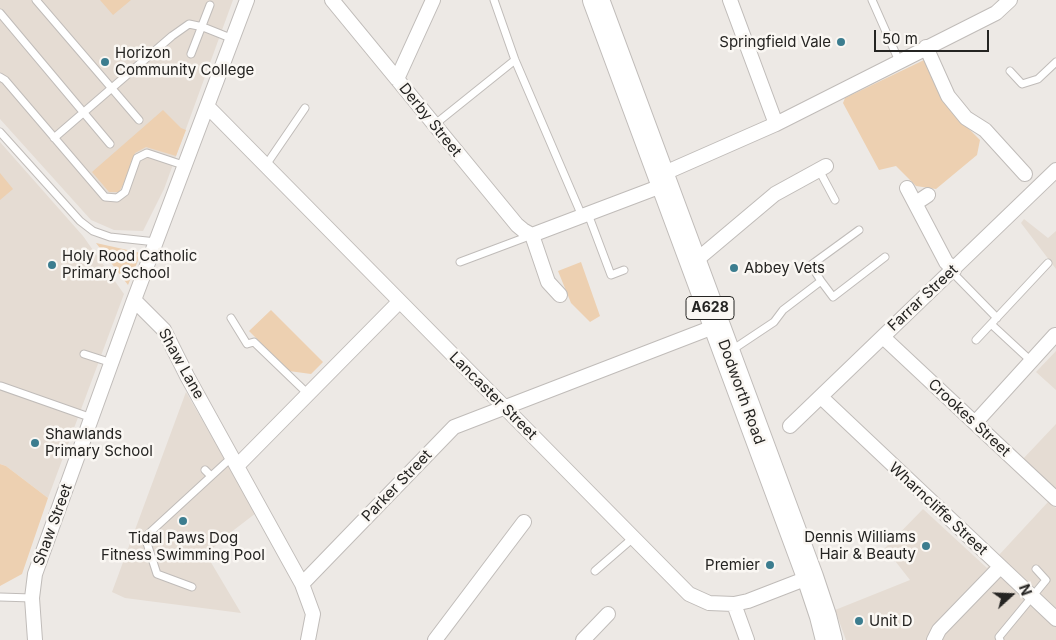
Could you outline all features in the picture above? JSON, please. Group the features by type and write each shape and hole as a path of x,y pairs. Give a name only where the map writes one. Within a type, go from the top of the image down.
{"highway":[{"name":"Dodworth Road","path":"599,1 662,180 810,577 826,628 836,640"}],"street":[{"path":"134,300 247,0"},
{"name":"Derby Street","path":"332,0 517,225 532,235"},
{"path":"397,80 433,0"},
{"path":"730,0 776,124"},
{"path":"560,295 548,282 532,235 586,215 776,124 996,13 1010,0"},
{"path":"926,47 948,96 966,118 985,130 1025,174"},
{"name":"Lancaster Street","path":"208,107 689,594 709,603 734,604 767,594 810,577"},
{"path":"693,263 775,194 823,168"},
{"name":"Farrar Street","path":"790,426 1056,170"},
{"path":"907,188 946,262 953,271"},
{"path":"916,203 928,195"},
{"name":"Shaw Street","path":"35,640 32,598 35,574 134,300"},
{"name":"Shaw Lane","path":"134,300 164,330 302,584 314,614 308,640"},
{"path":"235,461 308,394 399,302"},
{"name":"Parker Street","path":"302,584 454,427 716,326"},
{"path":"975,423 1055,335"},
{"name":"Crookes Street","path":"883,337 1056,499"},
{"name":"Wharncliffe Street","path":"821,397 1056,620"},
{"path":"435,640 524,522"},
{"path":"934,640 939,630 1000,567"},
{"path":"734,604 747,640"},
{"path":"583,640 608,614"}],"lane":[{"path":"36,0 139,120"},
{"path":"494,0 515,60 586,215 611,275 624,270"},
{"path":"872,0 899,61"},
{"path":"191,54 210,5"},
{"path":"0,13 110,144"},
{"path":"54,138 172,36 189,24 203,27 233,39"},
{"path":"434,125 515,60"},
{"path":"1010,71 1022,84 1038,79 1056,62"},
{"path":"0,77 5,80 105,197 117,198 125,192 137,158 147,153 186,166"},
{"path":"266,165 305,108"},
{"path":"0,132 80,221 93,232 110,237 156,242"},
{"path":"823,168 835,200"},
{"path":"859,230 811,265 833,297 885,257"},
{"path":"460,262 532,235"},
{"path":"976,340 1048,263"},
{"path":"953,271 997,318"},
{"path":"726,354 774,322 783,310 821,281"},
{"path":"231,318 247,344 254,342 308,394"},
{"path":"991,324 1031,361"},
{"path":"84,354 112,364"},
{"path":"2,386 92,418"},
{"path":"192,587 157,574 144,537 211,476 235,461"},
{"path":"205,470 211,476"},
{"path":"595,571 633,538"},
{"path":"1000,640 999,637 1046,580 1036,569"},
{"path":"0,597 32,598"}],"shaded area":[{"name":"Horizon Community College","path":"0,0 233,0 164,189 143,231 114,230 91,220 0,119"},
{"path":"100,0 131,0 113,15"},
{"path":"924,60 943,101 980,140 977,155 936,189 916,186 896,166 879,170 843,103 845,98"},
{"path":"163,110 181,128 186,130 176,156 146,147 135,153 119,192 109,192 92,172"},
{"name":"Holy Rood Catholic Primary School","path":"0,142 83,236 124,294 48,498 6,466 0,464"},
{"path":"0,173 13,189 0,200"},
{"path":"1024,219 1048,238 1056,231 1056,269 1021,223"},
{"path":"96,243 141,253 128,285"},
{"path":"581,262 600,316 590,322 571,303 558,271"},
{"path":"271,310 323,362 311,374 289,371 249,331"},
{"path":"1056,351 1056,390 1036,372"},
{"path":"186,392 256,513 206,554 241,613 125,598 112,592"},
{"path":"1056,424 1056,492 1022,460"},
{"path":"0,464 6,466 48,498 22,574 0,586"},
{"path":"1048,502 1056,508 1056,640 846,640 835,610 910,580 885,548 923,509 987,568"}],"place":[{"name":"Springfield Vale","path":"841,42"},
{"name":"Horizon Community College","path":"105,62"},
{"name":"Holy Rood Catholic Primary School","path":"52,265"},
{"name":"Abbey Vets","path":"734,268"},
{"name":"Shawlands Primary School","path":"35,443"},
{"name":"Tidal Paws Dog Fitness Swimming Pool","path":"183,521"},
{"name":"Dennis Williams Hair & Beauty","path":"926,546"},
{"name":"Premier","path":"770,565"},
{"name":"Unit D","path":"859,621"}]}
